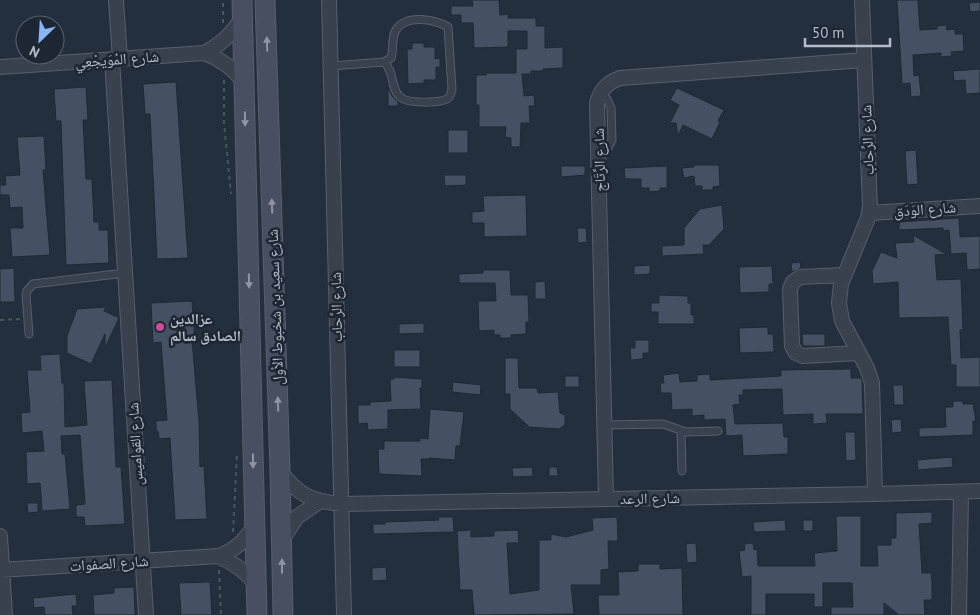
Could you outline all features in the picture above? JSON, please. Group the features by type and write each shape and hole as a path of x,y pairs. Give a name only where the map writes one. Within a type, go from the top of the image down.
{"main road":[{"name":"شارع سعيد بن شخبوط الأول","path":"265,0 283,615"},
{"name":"شارع سعيد بن شخبوط الأول","path":"242,9 256,615"}],"street":[{"name":"شارع القواميس","path":"116,0 116,59 125,273 146,615"},
{"name":"شارع الرِّحاب","path":"328,0 344,615"},
{"name":"شارع الرِّحاب","path":"862,0 870,213 845,275 840,293 840,312 847,332 867,368 872,382 875,494"},
{"name":"شارع المُوَيجْعِي","path":"0,67 204,53 223,42 242,9"},
{"name":"شارع المُوَيجْعِي","path":"204,53 224,62 244,82"},
{"name":"شارع الرِّتَاج","path":"606,498 597,103 604,87 620,78 864,60"},
{"name":"شارع الوَدَق","path":"870,213 980,206"},
{"path":"845,275 800,277 793,282 790,289 792,346 796,353 803,356 858,352"},
{"name":"شارع الرعد","path":"280,471 297,490 319,502 342,504 980,491"},
{"path":"959,615 960,492"},
{"path":"282,540 297,517 319,502"},
{"name":"شارع الصفوات","path":"1,570 218,556 230,553 255,525"},
{"path":"0,536 5,615"},
{"path":"218,556 238,566 256,585"}],"lane":[{"path":"330,66 384,62 391,58 396,31 403,23 417,20 439,22 448,27 452,88 450,96 446,99 413,103 402,99 395,91 389,68 384,62"},
{"path":"29,334 26,295 33,284 125,273"},
{"path":"604,424 663,424 681,431 718,431"},
{"path":"681,431 682,471"}],"path":[{"path":"222,25 223,0"},
{"path":"222,75 225,87 224,122 231,201"},
{"path":"0,320 28,318"},
{"path":"231,537 234,526 237,446"},
{"path":"218,556 221,615"}],"building":[{"path":"472,0 499,0 500,15 508,14 508,18 536,18 536,26 545,26 545,48 563,47 563,68 543,69 543,71 531,71 531,74 522,74 524,96 534,95 535,106 529,106 530,123 521,123 520,147 511,147 511,138 505,137 506,127 479,127 479,105 476,105 476,75 516,73 516,49 527,49 527,31 508,31 508,47 474,48 473,23 461,23 461,15 451,15 451,6 473,6"},
{"path":"897,0 918,0 920,30 937,29 937,26 946,25 947,30 955,29 955,34 963,34 964,51 951,52 952,56 941,57 941,53 913,55 914,76 919,75 921,96 911,97 910,83 902,84"},
{"path":"980,2 980,11 970,12 969,3"},
{"path":"412,43 424,43 424,47 435,47 435,59 440,58 440,67 436,67 436,80 424,80 424,83 408,84 407,49 412,49"},
{"path":"980,69 980,93 966,94 965,80 954,81 953,71"},
{"path":"176,82 188,258 157,259 150,114 145,114 143,84"},
{"path":"86,87 88,120 83,120 86,179 92,179 94,222 99,222 99,230 108,230 109,263 66,265 61,121 56,121 54,89"},
{"path":"388,87 392,96 398,102 398,106 388,106"},
{"path":"677,88 724,110 712,139 683,125 678,136 676,123 670,123 679,105 670,100"},
{"path":"448,130 468,130 468,153 448,153"},
{"path":"44,136 46,170 43,170 50,255 12,257 10,228 23,228 22,207 10,208 9,195 0,195 0,185 6,185 5,176 20,175 17,137"},
{"path":"916,150 918,184 907,185 905,151"},
{"path":"694,165 719,165 720,186 713,187 713,190 702,190 702,186 695,186 694,176 684,178 682,168 694,167"},
{"path":"561,166 585,166 585,175 561,177"},
{"path":"667,166 667,188 660,188 660,191 649,192 649,188 641,188 641,179 625,179 624,168"},
{"path":"444,175 466,175 466,185 445,186"},
{"path":"526,195 527,236 484,237 484,223 472,223 472,212 484,211 483,196"},
{"path":"722,205 724,229 709,245 703,245 704,254 662,256 662,246 684,245 684,228 700,209"},
{"path":"959,218 960,237 980,236 980,269 967,270 966,253 951,254 949,230 943,231 943,228 899,230 899,222"},
{"path":"577,228 586,228 587,242 578,243"},
{"path":"913,235 946,254 935,255 937,280 961,279 963,330 960,330 961,358 980,357 980,387 956,387 956,365 951,365 948,317 899,318 898,282 873,284 872,271 881,252 897,258 895,243 914,242"},
{"path":"800,262 801,268 792,272 791,263"},
{"path":"650,265 650,274 634,275 634,266"},
{"path":"772,266 773,284 769,284 769,292 740,293 739,267"},
{"path":"14,268 15,302 0,302 0,269"},
{"path":"483,270 510,270 511,295 528,295 529,322 526,322 526,334 511,335 511,338 500,338 500,335 494,335 494,330 479,331 478,301 496,301 495,283 459,283 459,274 483,273"},
{"path":"545,281 546,299 535,299 535,282"},
{"path":"659,295 688,296 688,303 691,303 691,315 694,315 694,324 658,324 658,312 651,312 651,303 659,303"},
{"path":"192,301 195,340 192,340 199,422 200,467 204,466 207,519 175,520 170,438 159,439 158,431 156,431 156,421 167,420 161,342 153,343 151,303"},
{"path":"106,307 104,311 119,318 105,348 105,334 91,364 67,353 67,336 77,309"},
{"path":"424,323 424,333 399,334 399,324"},
{"path":"768,327 768,334 773,334 774,352 740,353 739,328"},
{"path":"802,334 825,334 825,346 803,346"},
{"path":"635,340 649,340 649,353 643,353 643,359 631,360 630,348 635,348"},
{"path":"394,350 420,350 420,367 394,367"},
{"path":"60,354 62,383 64,383 65,427 87,425 84,381 112,380 116,467 121,467 125,524 85,526 84,517 76,517 76,505 85,504 80,435 61,436 62,454 65,454 70,509 42,511 40,483 27,484 26,452 44,451 42,431 22,433 21,413 30,412 27,370 41,370 40,355"},
{"path":"505,358 518,358 519,388 537,388 538,393 558,392 560,413 565,415 565,425 559,429 529,427 510,409 510,394 505,394"},
{"path":"851,369 851,378 861,378 862,380 863,414 826,414 827,423 813,424 813,414 783,415 782,389 743,390 743,395 739,395 740,404 733,405 735,424 783,423 784,437 788,437 788,454 743,456 742,435 726,436 725,419 704,420 704,415 692,416 692,409 672,410 671,393 661,393 660,383 664,383 663,375 679,373 680,382 697,381 697,375 710,374 710,380 781,376 781,370"},
{"path":"565,376 579,376 579,387 565,387"},
{"path":"394,377 422,379 422,388 420,388 421,409 388,410 388,429 368,430 367,423 358,424 358,405 370,405 370,402 391,401 390,379 394,379"},
{"path":"453,382 481,385 480,395 452,392"},
{"path":"893,385 903,385 904,405 894,405"},
{"path":"953,401 973,404 976,421 973,421 973,435 919,437 919,428 946,427 945,407 953,407"},
{"path":"430,409 464,412 460,446 456,446 455,460 421,459 422,476 379,474 378,449 384,449 384,441 420,441 420,438 428,439"},
{"path":"901,419 902,432 892,433 891,420"},
{"path":"845,432 855,432 856,460 846,461"},
{"path":"952,457 953,467 918,470 917,460"},
{"path":"532,467 533,476 513,477 512,468"},
{"path":"549,467 557,467 558,476 549,476"},
{"path":"27,503 38,503 38,512 28,513"},
{"path":"932,512 932,523 919,524 922,573 931,573 932,583 932,600 924,600 925,615 899,615 884,603 884,615 831,615 831,607 853,607 852,583 823,583 823,607 814,607 814,594 766,594 766,615 751,615 751,576 742,577 739,551 745,550 744,544 753,543 754,550 757,549 758,566 815,566 814,553 837,551 836,516 861,516 861,566 878,566 877,545 891,545 891,538 896,538 896,513"},
{"path":"438,517 453,517 454,532 373,534 373,524 439,520"},
{"path":"617,517 618,541 608,541 609,569 601,570 601,585 571,585 574,614 474,615 472,590 460,590 457,531 471,530 471,537 494,536 494,531 518,530 519,543 507,543 510,594 539,590 539,540 551,540 551,534 566,537 593,530 592,518"},
{"path":"785,520 786,531 754,532 753,522"},
{"path":"803,520 813,520 813,531 803,531"},
{"path":"696,543 697,562 687,563 686,544"},
{"path":"638,564 660,564 660,569 682,568 683,615 599,615 598,595 619,595 618,572 638,571"},
{"path":"386,567 387,580 372,581 372,568"},
{"path":"210,582 212,615 181,615 179,583"},
{"path":"134,587 135,615 94,615 93,595 114,593 114,588"},
{"path":"76,594 77,606 72,606 73,615 45,615 44,607 34,608 33,598"}],"place":[{"name":"عزالدين الصادق سالم","path":"160,327"}]}
